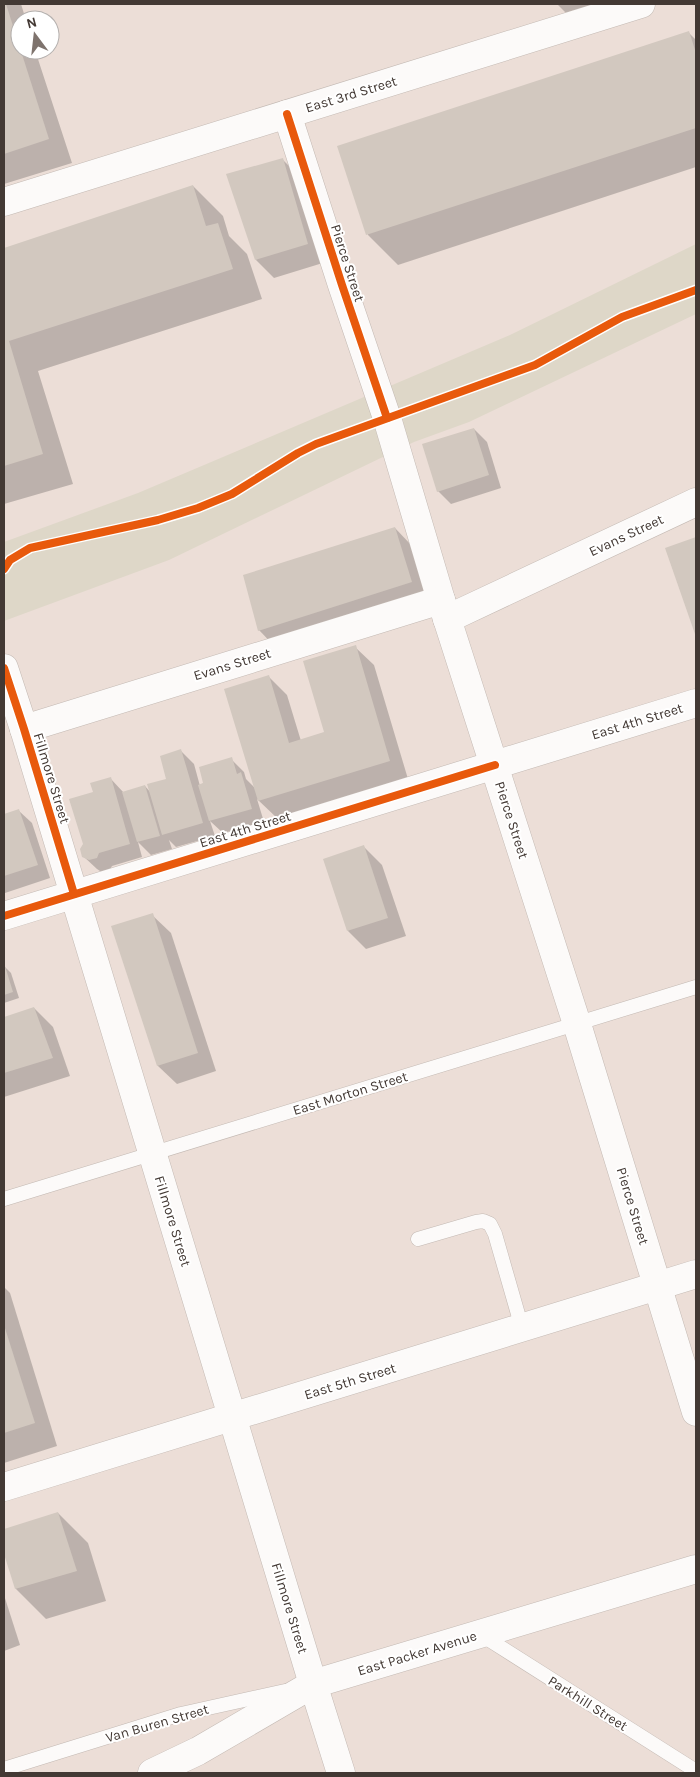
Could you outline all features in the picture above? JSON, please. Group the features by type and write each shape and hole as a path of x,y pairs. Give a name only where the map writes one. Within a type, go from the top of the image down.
{"main road":[{"name":"East 3rd Street","path":"4,202 641,4"},
{"name":"Pierce Street","path":"288,114 342,285 387,418 444,610 577,1024 696,1412"},
{"name":"Evans Street","path":"24,729 444,610 696,502"},
{"name":"Fillmore Street","path":"4,668 341,1773"},
{"name":"East 4th Street","path":"4,916 696,703"},
{"name":"East 5th Street","path":"4,1488 696,1274"},
{"name":"East Packer Avenue","path":"154,1773 198,1751 313,1684 696,1569"}],"lane":[{"name":"East Morton Street","path":"4,1199 696,987"},
{"path":"418,1238 476,1222 483,1221 490,1224 495,1234 522,1328"},
{"name":"Parkhill Street","path":"479,1634 696,1771"},
{"name":"Van Buren Street","path":"4,1769 181,1714 313,1684"}],"shaded area":[{"path":"696,244 696,314 469,422 414,442 169,560 4,621 4,542 138,493 510,335"}],"building":[{"path":"4,4 6,4 10,17 10,60 24,60 49,139 4,154"},
{"path":"689,31 696,53 696,128 366,235 337,146"},
{"path":"283,158 308,244 255,260 226,174"},
{"path":"193,185 206,226 218,223 233,269 9,341 43,454 4,466 4,248"},
{"path":"474,428 489,475 437,492 422,444"},
{"path":"395,527 412,582 258,631 243,575"},
{"path":"696,537 696,637 665,548"},
{"path":"356,645 390,761 258,801 224,689 269,675 289,743 324,732 303,661"},
{"path":"181,749 203,823 162,835 147,784 166,779 160,756"},
{"path":"232,757 237,774 241,772 252,809 209,821 198,785 203,783 199,767"},
{"path":"111,777 130,844 99,853 97,858 89,860 82,857 80,849 83,844 69,799 93,792 90,783"},
{"path":"145,785 160,836 137,842 122,792"},
{"path":"19,809 38,865 4,876 4,814"},
{"path":"364,845 388,918 347,931 323,859"},
{"path":"153,913 198,1053 157,1066 111,926"},
{"path":"4,963 13,992 4,995"},
{"path":"34,1007 53,1058 4,1073 4,1017"},
{"path":"4,1325 35,1423 4,1433"},
{"path":"58,1512 77,1571 15,1589 4,1554 4,1529"}],"cycle path":[{"path":"287,114 387,418"},
{"path":"4,569 10,560 30,548 158,520 198,508 232,494 316,444 535,365 622,317 696,290"},
{"path":"4,668 74,894"},
{"path":"4,916 495,765"}]}
